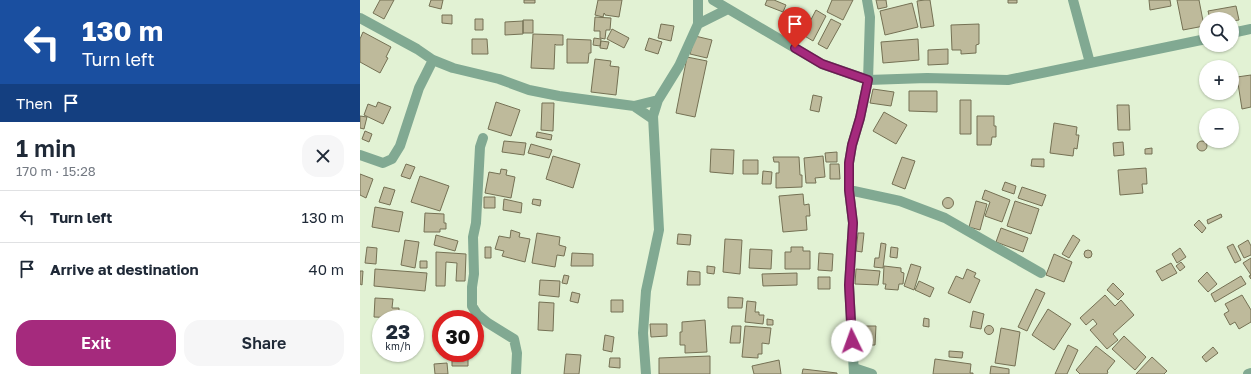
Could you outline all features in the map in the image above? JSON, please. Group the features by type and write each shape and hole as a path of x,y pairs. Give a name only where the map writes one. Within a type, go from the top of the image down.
{"street":[{"path":"646,374 643,333 646,291 659,230 653,119 658,100 679,66 698,24 698,0"},
{"path":"713,0 822,64 868,80 934,78 1008,80 1199,40"},
{"path":"867,0 870,17 868,80 849,163 849,190 853,223 849,285 854,371 872,374"},
{"path":"1073,0 1090,63"},
{"path":"698,24 728,9"},
{"path":"360,18 417,49 433,60 453,68 499,79 529,90 559,96 634,106 658,100"},
{"path":"1239,32 1251,29"},
{"path":"360,155 383,163 392,160 400,146 419,88 433,60"},
{"path":"634,106 653,119"},
{"path":"483,138 480,147 476,223 473,237 474,274 472,306 477,314 488,323 514,339 517,353 516,374"},
{"path":"849,190 900,201 944,218 1041,273"}],"building":[{"path":"380,0 394,0 384,19 373,13"},
{"path":"431,0 443,0 441,9 429,6"},
{"path":"524,0 535,0 535,3 524,3"},
{"path":"598,0 622,0 619,17 605,15 604,13 603,17 595,15"},
{"path":"767,0 774,0 786,5 783,12 765,5"},
{"path":"832,0 853,0 843,20 827,12"},
{"path":"876,0 886,0 887,7 878,9"},
{"path":"930,0 934,26 921,28 917,1"},
{"path":"1008,0 1017,0 1017,3 1008,3"},
{"path":"1149,0 1170,0 1171,6 1150,10"},
{"path":"1177,0 1199,0 1201,12 1199,12 1199,27 1183,30"},
{"path":"912,3 918,27 885,35 880,11"},
{"path":"1236,6 1237,12 1208,12"},
{"path":"816,10 826,16 813,41 803,35"},
{"path":"442,15 452,15 452,24 442,23"},
{"path":"595,17 611,18 610,30 606,30 605,39 600,38 600,31 594,31"},
{"path":"475,19 483,19 483,30 475,30"},
{"path":"831,19 841,24 827,49 818,44"},
{"path":"523,20 533,20 533,33 523,33"},
{"path":"523,21 523,34 505,35 505,22"},
{"path":"800,22 807,25 802,35 795,32"},
{"path":"661,24 674,26 671,41 658,38"},
{"path":"979,24 979,44 976,45 976,53 961,54 961,50 952,50 951,25"},
{"path":"612,29 629,38 624,48 607,39"},
{"path":"363,32 391,47 386,57 388,58 380,73 360,62 360,39"},
{"path":"533,34 563,35 563,45 555,44 554,69 531,68"},
{"path":"695,36 712,40 707,58 690,54"},
{"path":"594,38 601,39 600,46 593,45"},
{"path":"649,38 662,42 658,54 645,50"},
{"path":"472,39 487,39 488,54 472,54"},
{"path":"567,39 591,40 591,53 589,53 588,63 567,63"},
{"path":"918,39 919,60 883,63 881,42"},
{"path":"601,41 609,42 607,49 600,48"},
{"path":"948,49 948,64 928,65 928,50"},
{"path":"687,57 707,61 695,117 676,113"},
{"path":"595,59 611,61 610,66 619,67 616,95 591,92"},
{"path":"1251,75 1251,107 1242,109 1239,90 1239,77"},
{"path":"873,89 894,92 891,106 870,103"},
{"path":"909,91 937,91 937,112 909,111"},
{"path":"813,95 822,97 819,112 810,110"},
{"path":"960,100 971,100 971,134 960,134"},
{"path":"378,102 391,107 383,124 364,115 368,104 376,107"},
{"path":"496,102 520,110 511,136 488,129"},
{"path":"542,103 554,103 553,131 541,130"},
{"path":"1117,105 1129,105 1130,130 1118,130"},
{"path":"884,112 907,125 896,144 873,131"},
{"path":"360,116 367,117 364,129 360,128"},
{"path":"977,116 994,116 996,137 992,137 991,145 977,145"},
{"path":"1054,123 1077,127 1076,135 1079,135 1077,149 1074,148 1073,156 1050,153"},
{"path":"365,131 372,134 369,142 362,139"},
{"path":"537,132 552,135 551,140 536,137"},
{"path":"504,141 526,143 524,155 502,152"},
{"path":"1123,142 1124,155 1114,156 1113,143"},
{"path":"1199,143 1199,148 1206,148 1202,151 1200,150 1197,146"},
{"path":"531,144 552,150 549,158 528,153"},
{"path":"1152,148 1152,154 1145,154 1145,149"},
{"path":"711,149 734,150 733,174 710,172"},
{"path":"837,152 837,162 826,162 825,153"},
{"path":"553,156 580,164 573,188 546,179"},
{"path":"823,156 825,177 815,178 816,183 806,183 804,158"},
{"path":"773,157 799,157 802,187 776,188 776,173 779,173 779,162 774,162"},
{"path":"902,157 915,161 905,189 892,184"},
{"path":"1032,159 1044,159 1044,167 1031,166"},
{"path":"743,160 758,160 758,174 743,174"},
{"path":"406,164 415,167 410,179 401,176"},
{"path":"830,164 839,164 840,179 830,179"},
{"path":"1146,168 1147,184 1142,184 1143,193 1120,195 1118,170"},
{"path":"501,169 507,170 506,175 515,177 511,198 485,193 489,172 500,174"},
{"path":"763,171 772,172 771,184 762,184"},
{"path":"360,174 373,179 366,198 360,195"},
{"path":"420,176 449,186 440,211 411,202"},
{"path":"1005,182 1016,186 1014,194 1002,190"},
{"path":"384,187 395,190 390,205 379,202"},
{"path":"1022,187 1046,195 1042,206 1018,198"},
{"path":"985,190 1010,200 1002,222 985,216 990,202 982,199"},
{"path":"803,194 804,205 809,204 810,216 806,216 807,230 783,232 779,196"},
{"path":"484,197 495,197 495,208 484,208"},
{"path":"946,198 950,198 952,199 952,207 946,208 943,205 943,201"},
{"path":"504,199 522,203 521,213 503,210"},
{"path":"533,199 541,200 540,206 532,204"},
{"path":"976,201 987,204 980,230 969,227"},
{"path":"1015,201 1039,209 1031,234 1007,226"},
{"path":"375,207 403,212 399,232 372,227"},
{"path":"425,213 444,214 446,229 440,229 440,232 424,232"},
{"path":"1221,214 1222,217 1208,224 1207,220"},
{"path":"1199,220 1206,228 1202,233 1194,225"},
{"path":"1001,228 1028,238 1023,252 996,242"},
{"path":"511,230 520,233 519,237 530,239 525,262 502,256 504,251 495,249 499,236 510,238"},
{"path":"537,233 560,237 559,245 566,247 564,256 557,255 555,267 532,263"},
{"path":"858,233 864,233 862,252 856,251"},
{"path":"678,234 691,235 690,245 677,244"},
{"path":"436,235 458,241 455,251 434,245"},
{"path":"1073,235 1080,240 1069,258 1062,254"},
{"path":"725,239 742,240 740,274 723,272"},
{"path":"405,240 419,242 415,268 401,265"},
{"path":"1248,240 1251,246 1251,255 1244,258 1238,246"},
{"path":"881,243 886,244 883,268 874,267 875,258 879,258"},
{"path":"1233,244 1241,260 1235,263 1227,247"},
{"path":"367,247 377,248 376,264 365,263"},
{"path":"485,247 491,247 491,258 485,258"},
{"path":"791,247 803,247 803,251 810,251 810,269 785,269 785,252 791,252"},
{"path":"891,247 898,248 897,258 890,257"},
{"path":"1180,248 1186,257 1177,263 1172,254"},
{"path":"750,249 772,250 771,269 749,268"},
{"path":"1088,250 1091,251 1091,257 1088,258 1085,257 1084,254 1085,251"},
{"path":"436,252 466,254 465,281 456,281 457,263 446,262 445,286 436,286"},
{"path":"572,253 593,254 593,266 571,266"},
{"path":"819,253 833,254 832,271 818,270"},
{"path":"1054,254 1072,262 1064,282 1046,275"},
{"path":"1251,258 1251,275 1243,263"},
{"path":"420,261 427,261 427,268 420,268"},
{"path":"1181,262 1185,267 1180,271 1176,266"},
{"path":"1171,263 1177,273 1162,281 1156,271"},
{"path":"911,264 921,267 914,290 904,286"},
{"path":"707,266 715,267 714,274 707,273"},
{"path":"884,266 901,268 901,272 904,273 903,284 899,284 898,290 885,289 886,284 883,284"},
{"path":"375,269 427,273 425,291 374,286"},
{"path":"856,269 880,271 878,285 855,284"},
{"path":"967,269 976,273 974,277 980,280 970,303 948,293 956,276 963,279"},
{"path":"360,271 363,271 362,285 360,284"},
{"path":"688,271 700,272 700,285 687,285"},
{"path":"1207,272 1217,284 1208,292 1198,281"},
{"path":"797,273 797,285 763,286 762,274"},
{"path":"564,275 569,276 567,284 562,283"},
{"path":"1241,276 1246,284 1215,302 1211,294"},
{"path":"818,277 830,277 830,289 818,289"},
{"path":"540,280 560,281 559,297 539,295"},
{"path":"919,281 934,288 930,297 915,290"},
{"path":"1113,283 1124,294 1118,300 1107,290"},
{"path":"1036,289 1045,293 1027,331 1018,327"},
{"path":"572,292 580,294 578,303 570,301"},
{"path":"1105,295 1115,306 1121,300 1134,315 1113,334 1118,340 1107,349 1090,330 1097,324 1093,319 1086,325 1080,318"},
{"path":"1242,295 1251,310 1251,322 1239,329 1235,322 1230,325 1224,314 1229,311 1225,304"},
{"path":"728,297 743,298 742,308 728,308"},
{"path":"375,298 393,299 392,308 399,308 399,310 374,310"},
{"path":"611,300 623,300 623,312 611,312"},
{"path":"747,301 756,302 755,312 759,312 759,315 764,315 763,324 745,322"},
{"path":"539,302 554,303 553,331 538,330"},
{"path":"1048,309 1071,324 1054,350 1032,335"},
{"path":"973,311 984,314 981,329 970,327"},
{"path":"924,318 929,319 929,327 923,326"},
{"path":"767,319 773,320 773,325 767,325"},
{"path":"705,320 707,352 685,353 685,345 680,345 682,322"},
{"path":"650,324 667,324 667,336 651,337"},
{"path":"732,326 741,326 740,343 730,343"},
{"path":"745,326 771,328 769,344 762,343 762,354 758,354 758,358 742,357"},
{"path":"859,326 876,326 875,345 859,345"},
{"path":"987,326 991,326 993,330 991,334 987,334 985,332 985,328"},
{"path":"1001,328 1020,332 1015,366 995,363"},
{"path":"605,335 614,337 612,352 603,350"},
{"path":"1124,336 1146,357 1135,370 1112,349"},
{"path":"1068,345 1078,350 1067,374 1055,374"},
{"path":"1096,346 1115,361 1107,371 1107,374 1080,374 1076,370"},
{"path":"1213,347 1218,353 1206,362 1202,357"},
{"path":"949,351 963,352 962,358 949,357"},
{"path":"566,354 581,355 579,374 564,374"},
{"path":"710,356 710,374 659,374 659,358"},
{"path":"1152,357 1167,371 1164,374 1136,374"},
{"path":"610,358 620,358 620,368 609,367"},
{"path":"935,359 971,364 970,373 973,374 933,374"},
{"path":"779,360 781,374 754,374 752,366"},
{"path":"452,362 468,362 468,366 452,366"},
{"path":"447,363 448,374 435,374 434,364"},
{"path":"991,366 1009,369 1009,374 990,374"},
{"path":"803,369 837,373 837,374 802,374"}],"route":[{"path":"795,48 822,64 868,80 849,163 849,190 853,223 849,285 852,341"}]}
